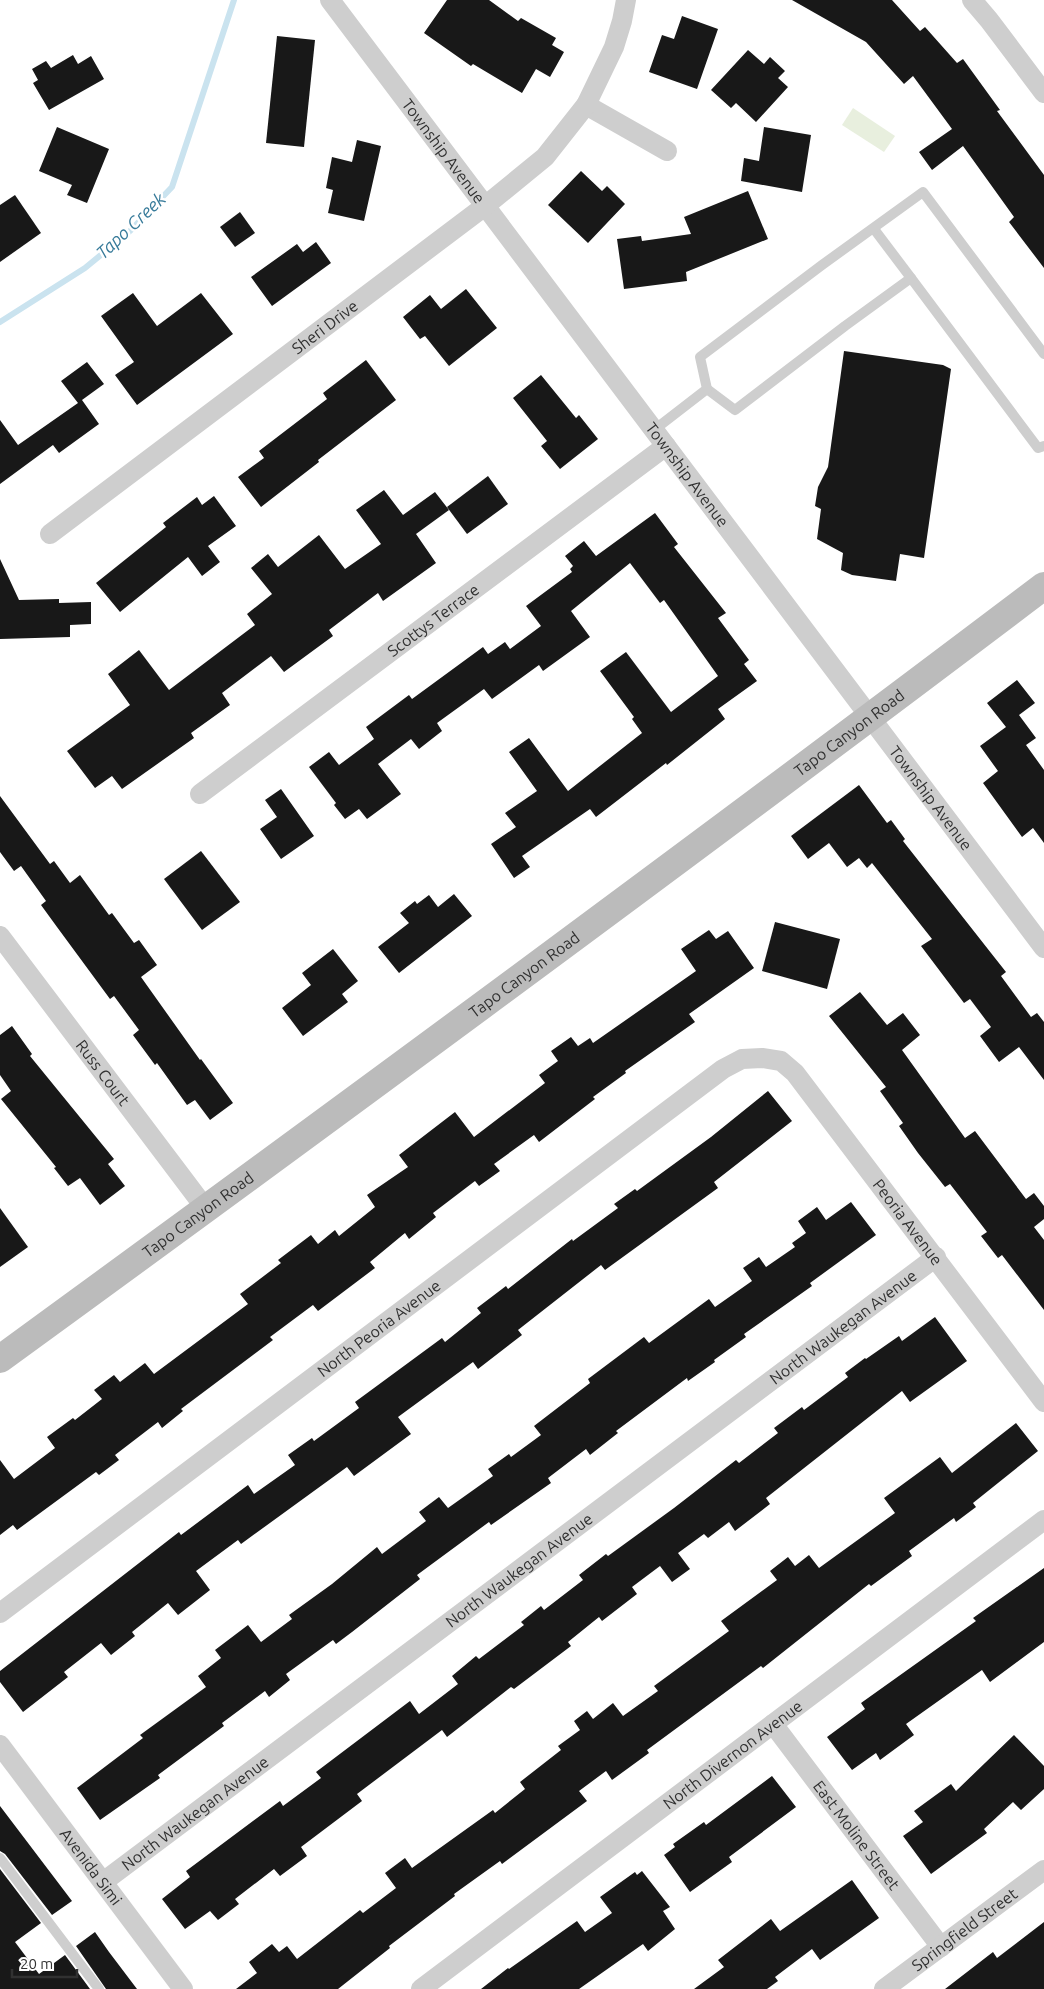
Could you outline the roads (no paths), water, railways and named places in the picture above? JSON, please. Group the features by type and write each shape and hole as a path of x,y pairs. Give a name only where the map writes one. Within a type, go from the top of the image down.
{"main road":[{"name":"Tapo Canyon Road","path":"0,1359 206,1209 1044,586"}],"street":[{"name":"Township Avenue","path":"330,0 1044,948"},
{"name":"Sheri Drive","path":"50,534 485,206 545,157 586,105 614,47 626,0"},
{"path":"972,0 1044,93"},
{"path":"586,105 667,152"},
{"name":"Scottys Terrace","path":"200,794 666,446"},
{"name":"Russ Court","path":"0,936 206,1209"},
{"name":"Peoria Avenue","path":"762,1058 781,1062 795,1073 1044,1402"},
{"name":"North Peoria Avenue","path":"0,1613 723,1069 742,1059 762,1058"},
{"name":"North Waukegan Avenue","path":"103,1882 936,1257"},
{"name":"North Divernon Avenue","path":"421,1989 1044,1520"},
{"name":"East Moline Street","path":"773,1724 941,1946"},
{"name":"Avenida Simi","path":"0,1745 184,1989"},
{"name":"Springfield Street","path":"884,1989 1044,1870"}],"lane":[{"path":"911,278 735,410 707,389 700,357 923,192 1044,354"},
{"path":"874,229 1038,448 1044,446"},
{"path":"654,430 707,389"},
{"path":"0,1858 99,1989"}],"waterway":[{"name":"Tapo Creek","path":"0,322 85,268 130,231 172,187 234,0"}]}
